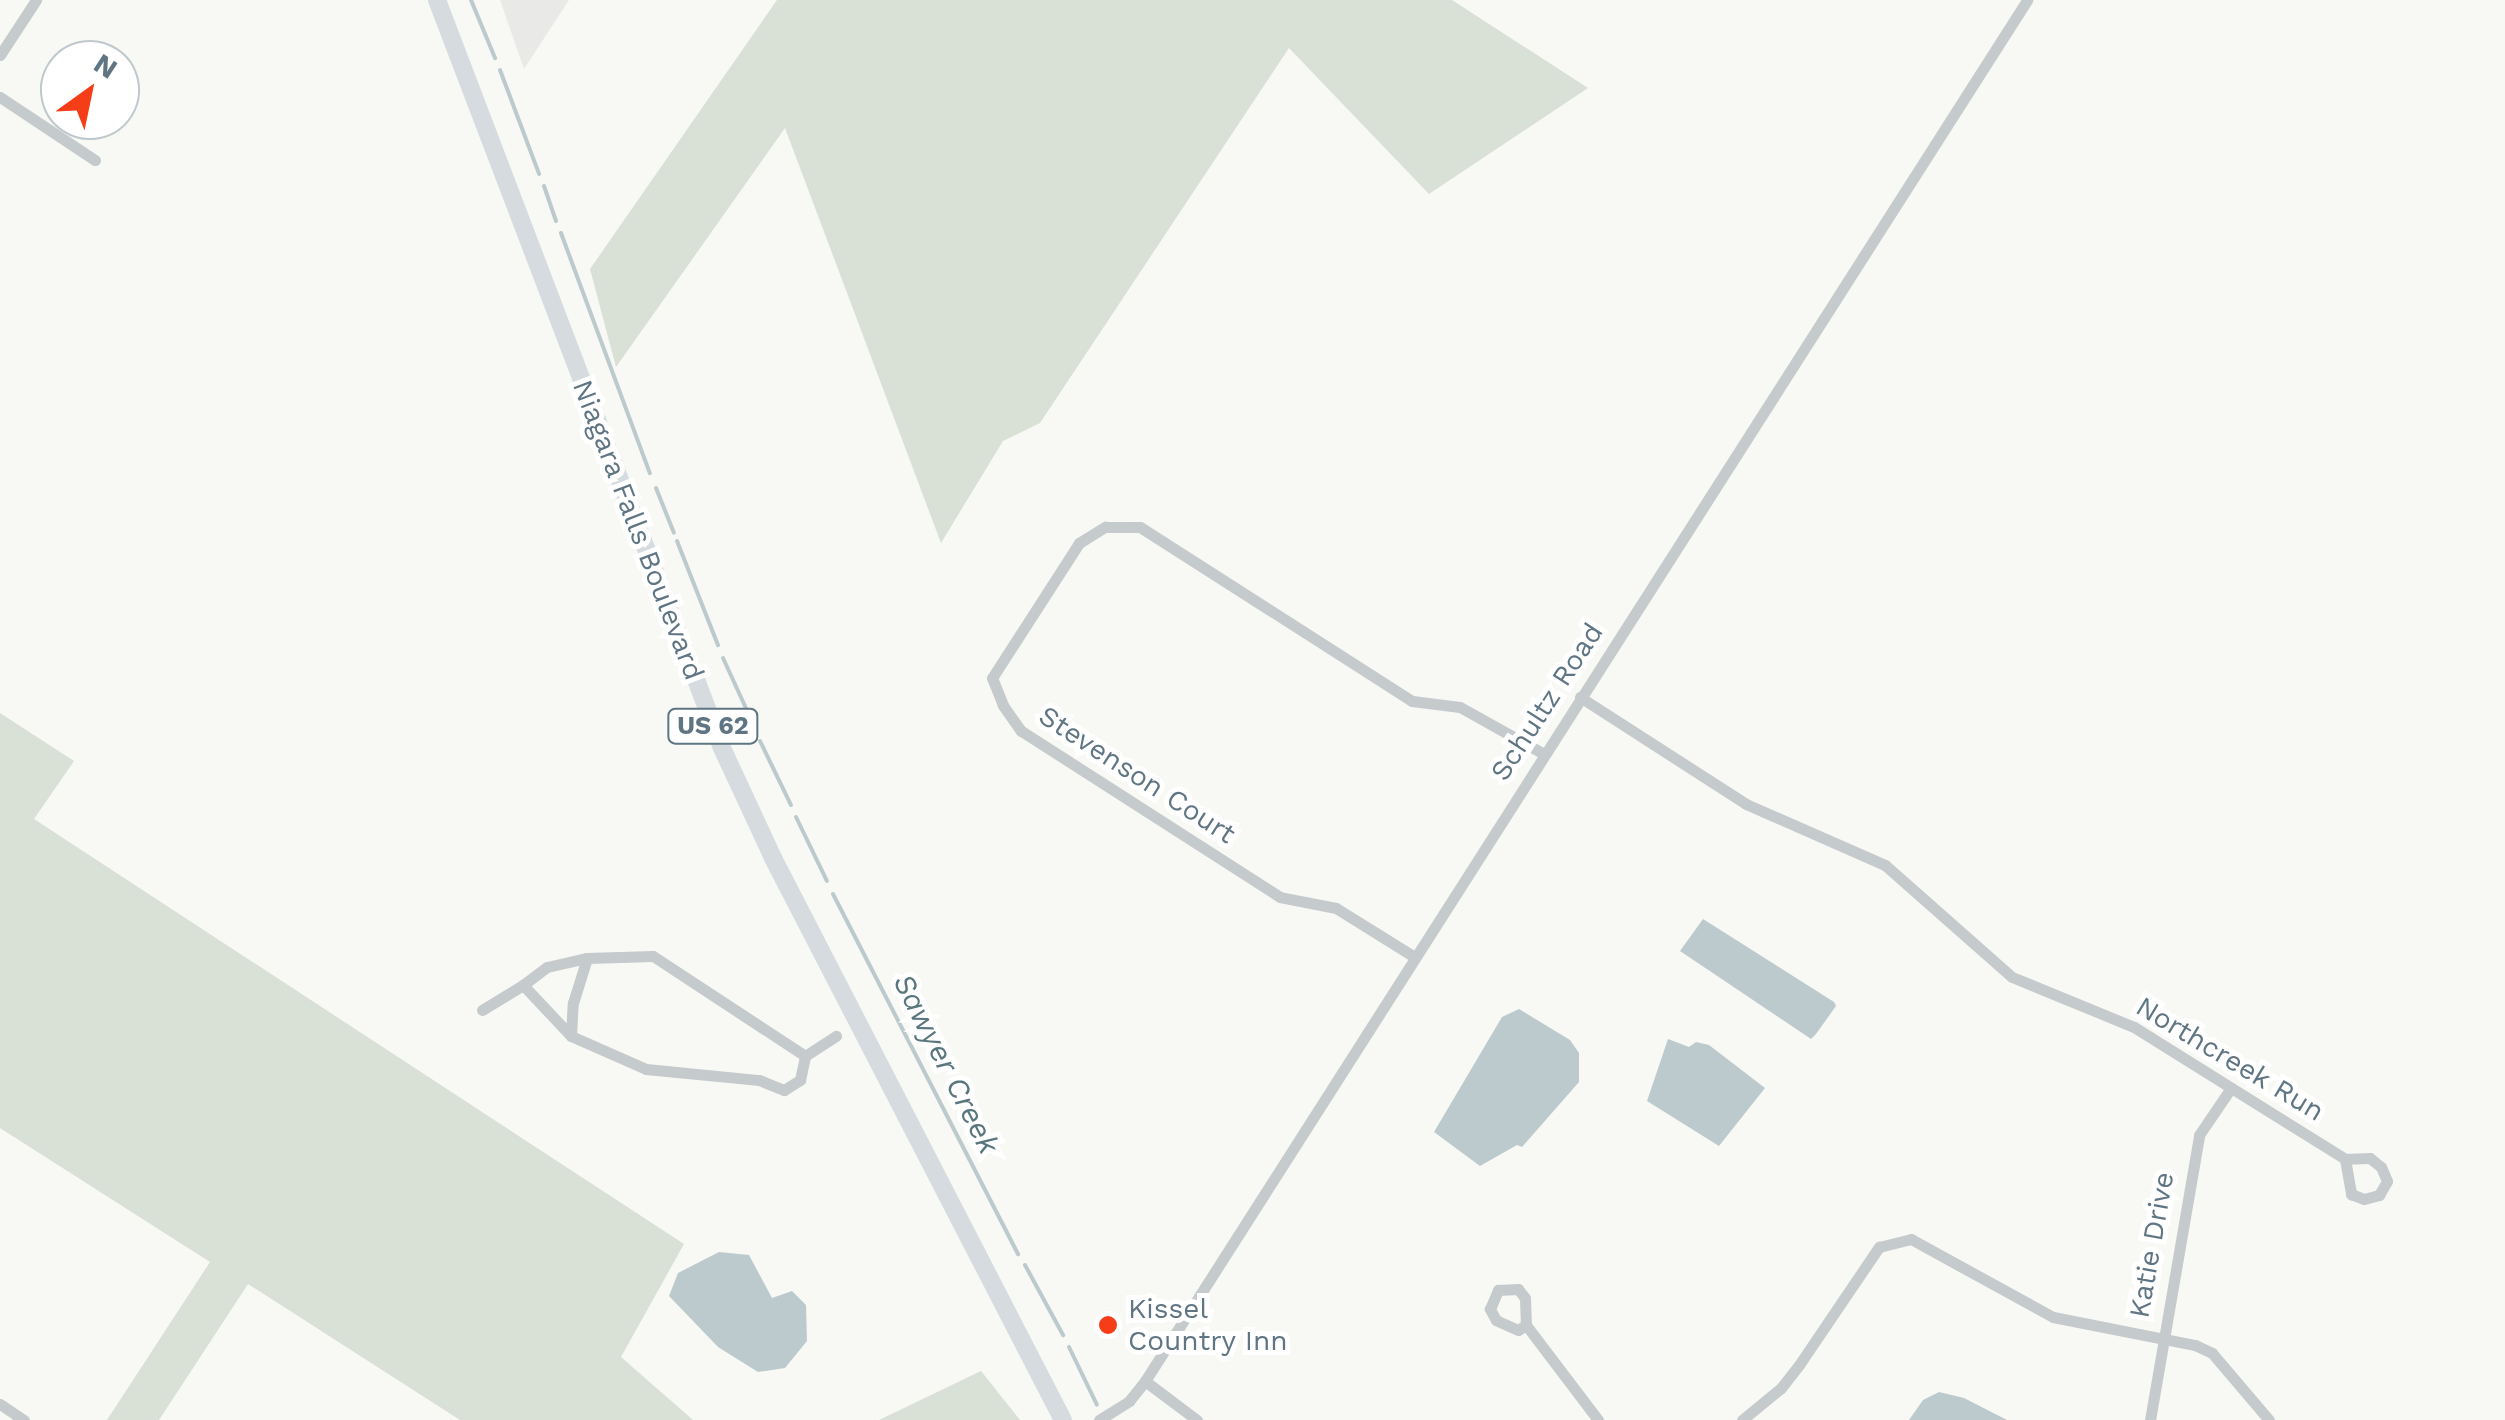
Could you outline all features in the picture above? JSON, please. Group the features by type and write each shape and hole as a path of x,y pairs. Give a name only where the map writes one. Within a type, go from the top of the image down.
{"main road":[{"name":"Niagara Falls Boulevard","path":"437,0 722,748 772,858 1063,1420"}],"street":[{"path":"0,54 36,0"},
{"name":"Schultz Road","path":"1099,1420 1129,1401 1145,1380 1412,956 2027,0"},
{"path":"0,97 95,160"},
{"name":"Stevenson Court","path":"1412,956 1336,908 1280,897 1021,731 1002,705 992,678 1079,543 1105,527 1140,528 1412,700 1460,706 1544,754"},
{"name":"Northcreek Run","path":"1580,697 1746,804 1885,865 2012,977 2134,1027 2345,1159"},
{"path":"482,1010 547,967 587,958 653,956 805,1056"},
{"path":"571,1036 573,1003 587,958"},
{"path":"523,985 571,1036 646,1069 759,1080 784,1090 800,1080 805,1056 836,1036"},
{"name":"Katie Drive","path":"2150,1420 2160,1338 2199,1135 2231,1088"},
{"path":"1742,1420 1781,1388 1880,1247 1911,1238 2053,1317 2160,1338 2212,1353 2269,1420"},
{"path":"1526,1325 1598,1420"},
{"path":"1145,1380 1197,1420"},
{"path":"0,1404 24,1420"}],"shaded area":[{"path":"500,0 569,0 524,69"},
{"path":"777,0 1452,0 1588,88 1429,194 1289,48 1040,423 1003,441 941,543 785,128 616,367 590,269"},
{"path":"0,713 74,761 34,819 684,1244 621,1357 693,1420 460,1420 248,1284 159,1420 107,1420 210,1262 0,1128"},
{"path":"1703,919 1834,1002 1836,1006 1811,1039 1680,951"},
{"path":"1519,1009 1570,1040 1579,1053 1579,1082 1522,1147 1517,1145 1480,1166 1434,1132 1502,1017"},
{"path":"1668,1039 1689,1047 1696,1042 1709,1045 1765,1088 1719,1146 1647,1101"},
{"path":"719,1252 749,1255 772,1298 792,1291 806,1305 807,1341 785,1368 758,1372 718,1347 669,1296 678,1273"},
{"path":"981,1371 1020,1420 879,1420"},
{"path":"1939,1392 1964,1398 2007,1420 1909,1420 1923,1400"}],"waterway":[{"name":"Sawyer Creek","path":"471,0 495,58"},
{"name":"Sawyer Creek","path":"500,70 539,174"},
{"name":"Sawyer Creek","path":"544,186 556,221"},
{"name":"Sawyer Creek","path":"561,233 650,473"},
{"name":"Sawyer Creek","path":"656,488 674,533"},
{"name":"Sawyer Creek","path":"677,541 718,645"},
{"name":"Sawyer Creek","path":"723,658 755,728"},
{"name":"Sawyer Creek","path":"760,741 791,805"},
{"name":"Sawyer Creek","path":"796,817 827,881"},
{"name":"Sawyer Creek","path":"833,894 1018,1254"},
{"name":"Sawyer Creek","path":"1025,1265 1063,1335"},
{"name":"Sawyer Creek","path":"1069,1347 1097,1405"}],"place":[{"name":"Kissel Country Inn","path":"1108,1325"}]}
